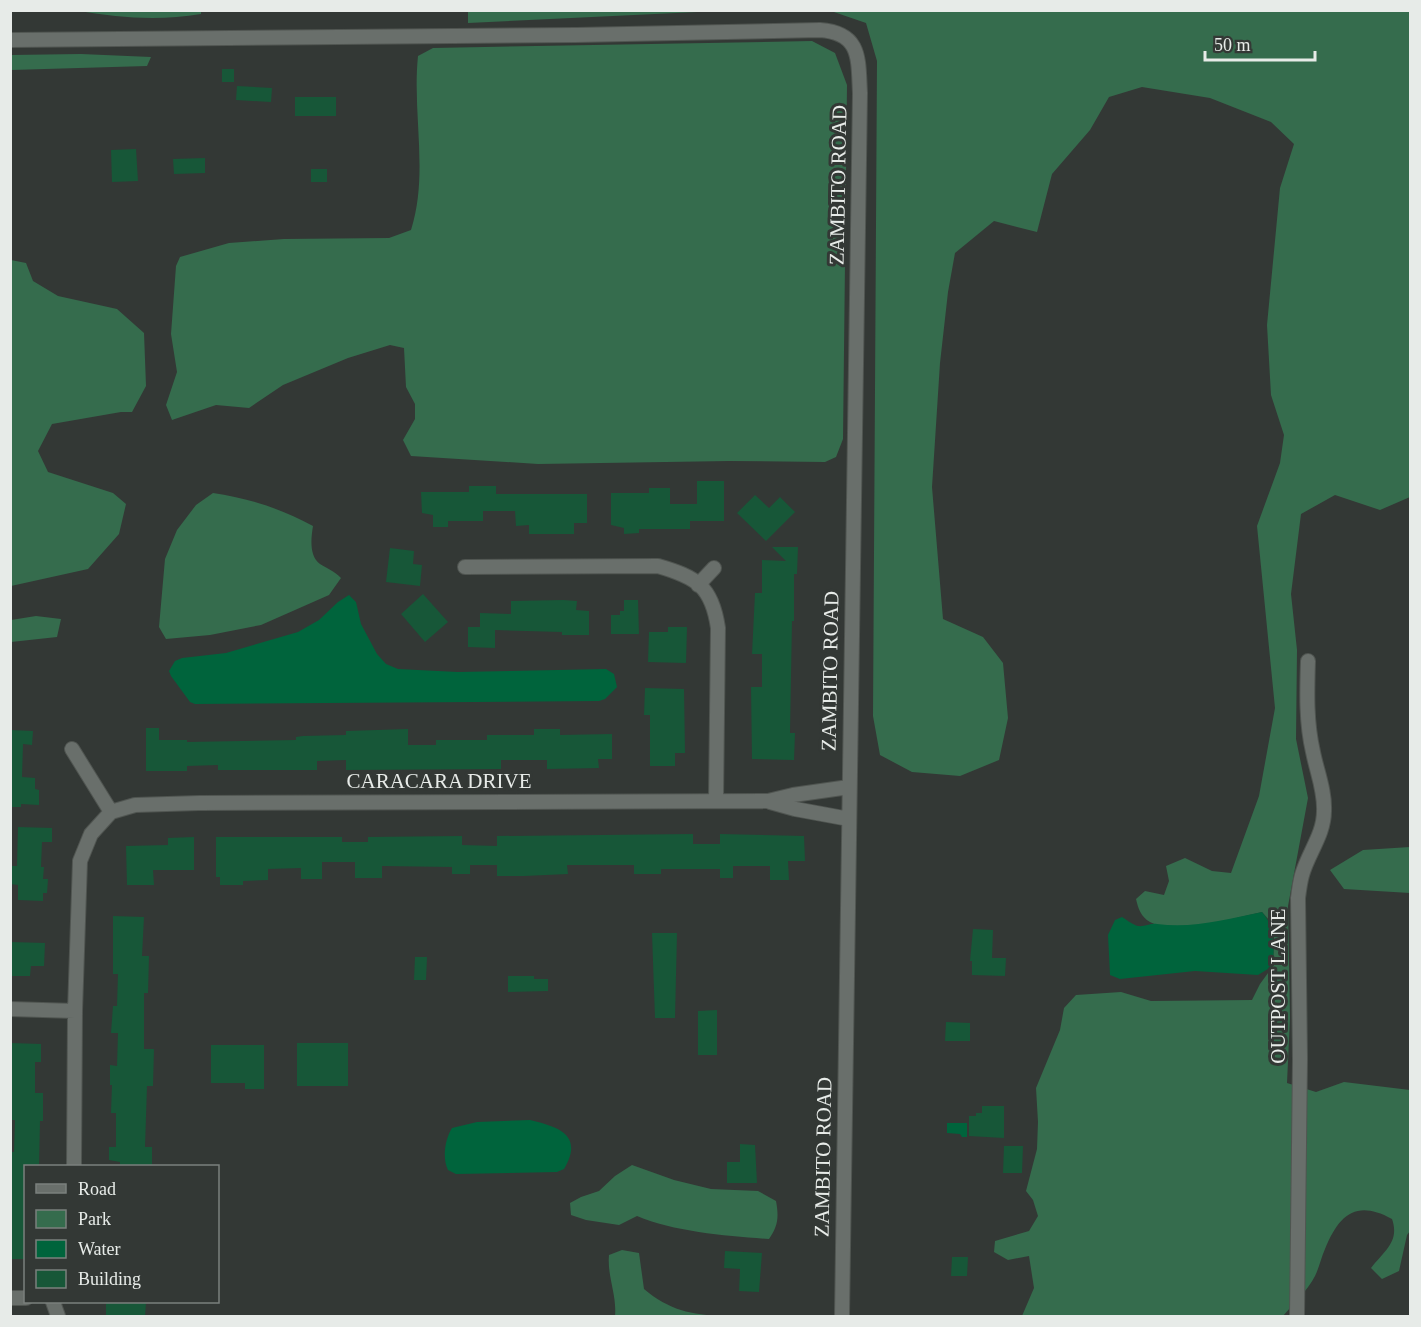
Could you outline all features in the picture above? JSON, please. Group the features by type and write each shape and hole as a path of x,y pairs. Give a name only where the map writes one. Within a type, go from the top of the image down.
{"street":[{"name":"ZAMBITO ROAD","path":"10,40 576,35 820,30 840,34 858,52 860,93 842,1317"},
{"path":"465,567 658,566 685,574 706,592 715,612 718,628 716,801"},
{"path":"698,585 714,568"},
{"name":"OUTPOST LANE","path":"1297,1317 1300,1059 1298,898 1302,874 1324,822 1324,795 1309,731 1306,704 1308,661"},
{"path":"72,749 111,813 91,834 80,861 75,1011 74,1165"},
{"name":"CARACARA DRIVE","path":"111,813 135,805 189,804 768,801 793,795 849,788"},
{"name":"CARACARA DRIVE","path":"768,801 795,809 849,819"},
{"path":"10,1010 75,1011"}],"green space":[{"path":"468,10 789,11 697,12 468,23"},
{"path":"79,11 201,11 201,14 140,18"},
{"path":"831,11 1410,11 1410,497 1380,510 1335,495 1301,514 1291,594 1297,650 1296,739 1308,798 1288,906 1290,1018 1287,1083 1316,1092 1344,1082 1410,1090 1410,1231 1407,1235 1399,1271 1382,1279 1371,1268 1389,1246 1394,1227 1392,1219 1368,1210 1350,1214 1336,1227 1312,1281 1283,1316 1022,1316 1034,1288 1029,1256 1008,1260 994,1252 995,1241 1029,1231 1038,1216 1033,1200 1026,1191 1037,1149 1036,1088 1060,1030 1064,1008 1076,995 1121,992 1151,1001 1252,1000 1273,966 1274,937 1270,921 1262,912 1189,927 1161,926 1144,918 1136,899 1145,891 1164,895 1169,881 1166,866 1185,858 1212,871 1231,873 1259,796 1275,708 1257,526 1280,463 1284,435 1271,395 1267,325 1280,188 1294,144 1271,122 1210,98 1142,87 1109,97 1090,130 1052,174 1037,232 994,221 955,253 940,363 932,487 943,619 983,637 1003,663 1008,718 999,760 960,776 912,772 880,755 873,716 877,61 866,23"},
{"path":"812,41 835,53 847,85 843,439 836,457 825,462 538,464 411,456 403,440 415,419 415,404 406,387 404,348 390,345 348,358 283,385 249,408 216,405 172,420 166,405 177,372 171,334 176,266 180,257 229,243 284,239 389,238 411,230 416,209 420,165 417,100 418,56 433,48"},
{"path":"81,54 151,57 147,66 11,70 11,55"},
{"path":"11,260 26,263 33,281 58,296 117,309 144,333 146,386 132,412 52,424 38,451 48,472 113,493 126,504 119,534 88,569 11,586"},
{"path":"213,493 264,505 313,526 311,541 316,561 341,578 329,595 261,625 210,635 166,639 159,627 165,559 177,530 196,505"},
{"path":"36,616 61,619 57,637 11,642 11,620"},
{"path":"1410,847 1410,893 1344,889 1330,870 1363,850"},
{"path":"632,1165 674,1180 711,1189 758,1191 776,1201 777,1217 774,1230 769,1239 684,1230 637,1216 619,1225 586,1220 571,1215 570,1203 599,1191 615,1176"},
{"path":"622,1250 639,1253 644,1289 662,1302 681,1310 724,1316 615,1316 609,1255"}],"water":[{"path":"349,595 356,602 361,624 377,654 386,664 398,669 458,672 606,669 614,674 617,687 605,699 599,701 195,704 190,702 171,676 169,671 175,661 182,658 226,653 298,632 319,620"},
{"path":"1262,912 1272,931 1273,966 1258,975 1195,971 1120,979 1110,975 1108,935 1115,920 1122,917 1138,926 1184,925"},
{"path":"530,1120 559,1130 570,1140 571,1148 564,1169 557,1172 456,1174 448,1170 445,1149 452,1128 477,1122"},
{"path":"947,1123 967,1123 967,1137 947,1133"}],"building":[{"path":"222,69 234,69 234,82 222,82"},
{"path":"237,86 272,88 271,102 236,100"},
{"path":"295,97 336,97 336,116 295,116"},
{"path":"136,149 138,181 112,182 111,150"},
{"path":"205,158 205,173 174,174 173,159"},
{"path":"311,169 327,169 327,182 311,182"},
{"path":"697,481 724,481 724,521 690,521 690,529 639,529 639,533 624,534 624,528 611,525 611,493 649,493 649,488 670,488 670,504 697,504"},
{"path":"469,486 496,486 496,494 587,494 587,523 574,523 574,534 529,534 529,525 516,526 515,511 483,511 483,521 448,521 448,527 433,527 433,515 422,513 421,492 469,492"},
{"path":"755,495 769,508 780,497 795,512 766,541 737,513"},
{"path":"772,547 798,547 797,574 794,574 794,621 792,621 790,733 795,733 794,760 752,759 751,687 762,687 762,654 752,654 755,593 762,593 762,560 786,561"},
{"path":"390,548 414,551 413,564 422,565 420,586 386,582"},
{"path":"423,594 448,622 425,642 401,614"},
{"path":"624,600 638,600 639,634 611,634 611,615 620,615 620,611 624,611"},
{"path":"511,601 577,601 576,610 589,611 589,635 495,630 495,648 468,647 468,627 480,627 480,613 511,614"},
{"path":"668,627 687,627 686,663 648,662 649,632 668,632"},
{"path":"645,688 684,689 685,753 675,753 675,766 650,766 650,715 644,715"},
{"path":"146,728 159,728 159,740 187,740 187,742 296,740 296,737 303,736 346,735 346,731 408,729 408,745 436,745 436,740 487,740 487,735 534,735 534,729 560,729 560,735 612,734 612,759 598,759 599,768 547,769 547,760 501,760 501,769 346,770 346,760 317,761 317,770 218,770 218,765 187,766 187,771 146,771"},
{"path":"10,730 33,731 32,745 23,744 22,777 35,778 35,789 39,790 39,805 21,804 21,807 10,807"},
{"path":"18,827 52,828 52,842 42,842 41,867 44,867 43,879 48,879 47,893 43,893 43,901 18,900 18,885 10,884 10,866 17,866"},
{"path":"693,834 693,844 720,844 720,834 804,836 805,861 788,861 789,880 770,880 770,866 733,866 733,878 720,878 720,869 661,869 661,874 634,874 634,865 567,865 568,874 524,876 497,876 497,865 470,865 470,874 452,874 452,867 382,866 382,878 355,878 355,862 322,862 322,879 301,879 301,868 268,869 268,880 243,881 243,885 220,885 220,877 216,877 216,837 342,837 342,842 368,842 368,837 462,836 462,845 497,846 497,836"},
{"path":"194,837 194,870 153,870 154,885 127,885 126,846 168,845 168,838"},
{"path":"113,916 144,917 142,956 149,956 148,993 144,993 144,1049 154,1049 153,1086 147,1086 145,1147 152,1147 152,1165 120,1165 120,1162 109,1160 109,1147 116,1147 116,1113 111,1113 110,1065 117,1066 118,1033 111,1033 113,1006 117,1006 118,974 113,974"},
{"path":"973,929 993,930 992,958 1006,958 1005,976 972,975 972,961 970,961"},
{"path":"652,933 677,933 675,1018 655,1018"},
{"path":"10,942 45,943 44,966 31,966 30,976 10,976"},
{"path":"415,957 427,957 426,980 414,980"},
{"path":"508,976 534,976 534,979 548,979 548,991 508,992"},
{"path":"717,1010 717,1055 698,1055 698,1011"},
{"path":"946,1022 970,1023 970,1041 945,1041"},
{"path":"10,1043 41,1044 41,1062 35,1062 35,1093 43,1093 43,1121 40,1121 39,1165 24,1165 24,1259 10,1259 10,1152 14,1152 15,1120 10,1120"},
{"path":"297,1043 348,1043 348,1086 297,1086"},
{"path":"211,1045 264,1045 264,1089 245,1089 245,1083 211,1083"},
{"path":"982,1106 1004,1106 1004,1138 969,1136 969,1116 982,1113"},
{"path":"740,1144 755,1145 757,1183 727,1183 727,1162 740,1162"},
{"path":"1004,1146 1023,1146 1022,1173 1003,1173"},
{"path":"725,1251 762,1253 759,1292 739,1291 740,1269 724,1268"},
{"path":"952,1257 968,1257 967,1276 951,1276"},
{"path":"106,1303 146,1303 145,1317 106,1316"}]}
